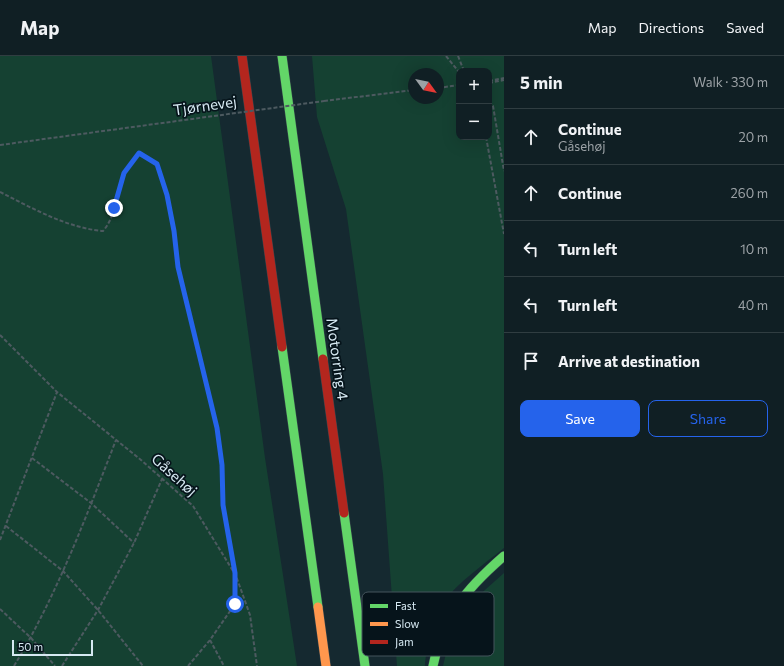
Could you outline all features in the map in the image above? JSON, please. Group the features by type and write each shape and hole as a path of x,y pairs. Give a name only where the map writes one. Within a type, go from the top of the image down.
{"main road":[{"path":"242,56 326,666"},
{"name":"Motorring 4","path":"282,56 362,644"},
{"path":"466,592 504,556"},
{"name":"Motorring 4","path":"364,656 365,666"},
{"path":"433,666 435,656"}],"path":[{"path":"446,56 456,68"},
{"path":"458,56 463,68"},
{"path":"492,81 504,79"},
{"path":"444,87 456,85"},
{"name":"Tjørnevej","path":"0,145 408,91"},
{"path":"491,104 493,106 504,171"},
{"path":"487,140 504,234"},
{"path":"0,192 28,206 85,230 103,231 108,226 124,173 139,153 157,164 167,195 174,231 178,267 217,428 222,465 223,505 235,573 250,615 257,666"},
{"name":"Gåsehøj","path":"0,335 56,392 116,440 193,506 235,573"},
{"path":"0,540 56,392"},
{"path":"14,666 31,638 63,571 116,440"},
{"path":"32,458 91,503 134,544"},
{"path":"62,666 98,610 134,544 162,479"},
{"path":"6,526 63,571 98,610 143,666"},
{"path":"188,666 210,640 235,604 235,573"},
{"path":"0,609 31,638 55,666"},
{"path":"210,640 224,666"}],"green space":[{"path":"0,56 211,56 265,458 297,666 0,666"},
{"path":"312,56 504,56 504,548 479,567 452,592 392,592 383,474 346,209 317,117"},
{"path":"504,573 504,666 443,666 445,656 494,656 494,592 483,592"},
{"path":"396,656 427,656 425,666 397,666"}],"traffic: fast":[{"path":"282,56 323,359"},
{"path":"282,347 318,607"},
{"path":"344,513 362,644"},
{"path":"467,592 504,556"},
{"path":"364,656 365,666"},
{"path":"433,666 435,656"}],"traffic: slow":[{"path":"318,607 326,666"}],"traffic: jam":[{"path":"242,56 282,347"},
{"path":"323,359 344,513"}],"route":[{"path":"114,208 124,173 139,153 157,164 167,195 174,231 178,267 209,389 217,428 222,465 223,505 235,573 235,604"}]}
